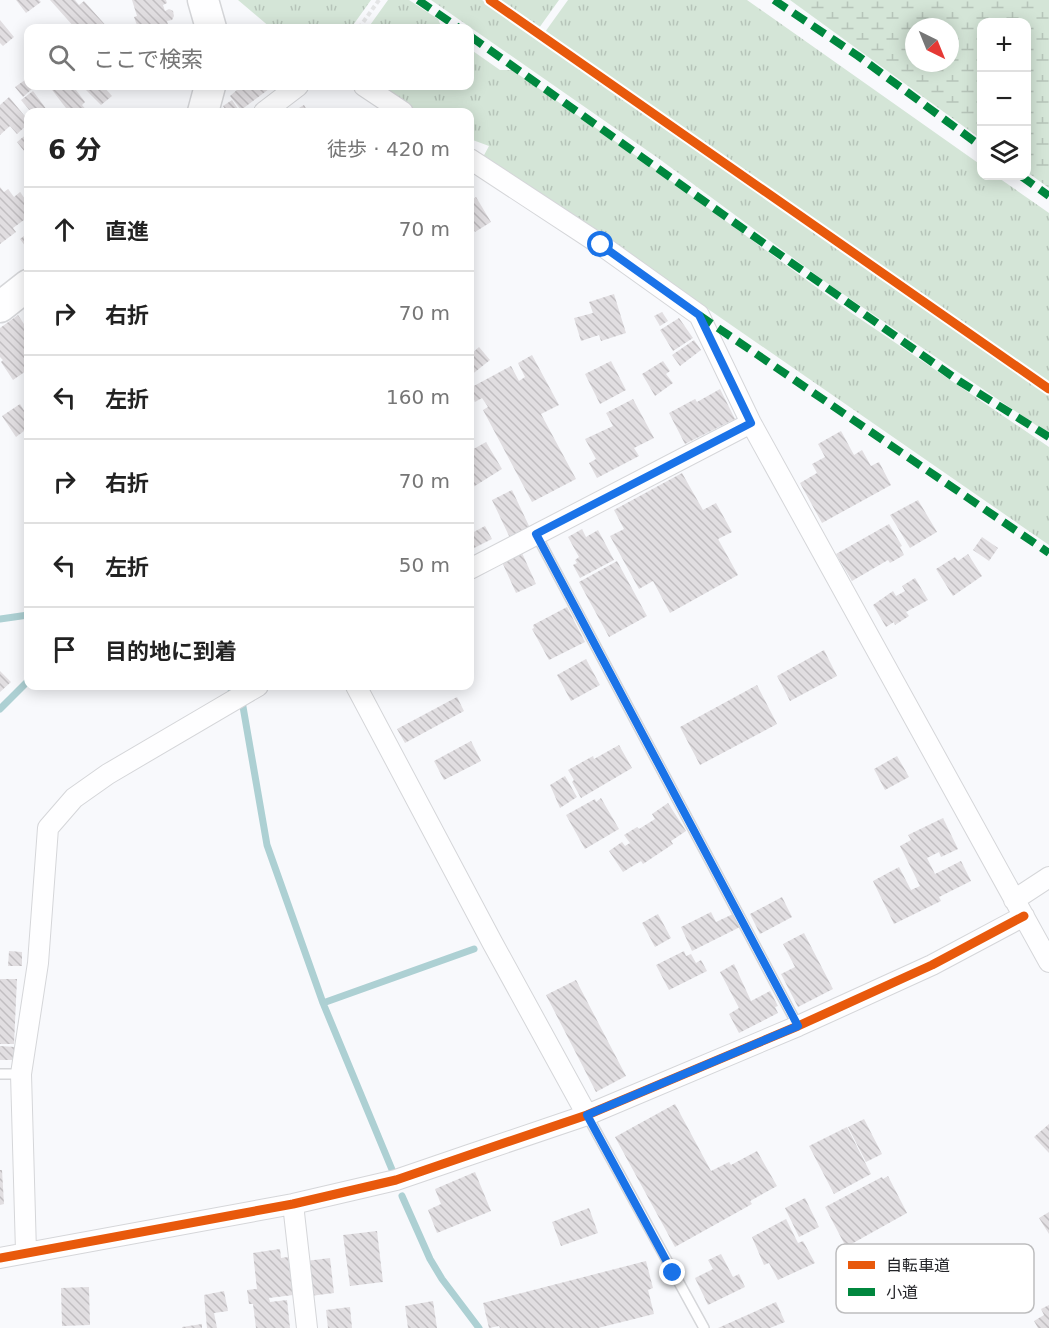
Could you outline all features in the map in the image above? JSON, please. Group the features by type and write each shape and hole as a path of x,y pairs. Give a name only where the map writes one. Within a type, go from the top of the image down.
{"main road":[{"path":"203,0 210,24"},
{"path":"204,108 209,90"},
{"path":"0,307 24,288"}],"street":[{"path":"269,108 293,90"},
{"path":"370,90 397,108"},
{"path":"474,162 601,245 699,315 751,423 1049,962"},
{"path":"474,567 751,423"},
{"path":"26,1252 21,1074 38,963 48,828 74,798 108,774 251,690"},
{"path":"358,690 587,1115"},
{"path":"0,1258 293,1204 396,1180 587,1115 798,1026 932,965 1019,908 1049,877"},
{"path":"293,1204 307,1328"}],"lane":[{"path":"536,534 798,1026"},
{"path":"0,1074 21,1074"},
{"path":"587,1115 704,1328"}],"path":[{"path":"362,24 379,0"}],"green space":[{"path":"238,0 371,0 354,24 266,24"},
{"path":"388,0 409,0 438,19 440,24 371,24"},
{"path":"431,0 482,0 1049,393 1049,434 827,283 658,158 474,30 474,24 465,24"},
{"path":"499,0 559,0 539,28"},
{"path":"568,0 747,0 977,162 977,180 1002,180 1049,213 1049,382 545,32"},
{"path":"790,0 1049,0 1049,188 1031,175 1031,18 977,18 977,136"},
{"path":"474,52 500,70 512,70 645,162 853,314 1049,447 1049,545 617,246 483,157 489,146 474,140 474,108 410,108 383,90 474,90"}],"building":[{"path":"16,0 39,0 41,2 26,13"},
{"path":"50,0 75,0 79,5 84,1 104,24 71,24"},
{"path":"132,0 166,0 167,3 163,5 165,11 169,9 173,11 174,16 172,20 167,21 168,24 137,24 134,17 137,16"},
{"path":"0,20 14,37 3,46 0,43"},
{"path":"24,81 24,90 31,90 23,97 15,87"},
{"path":"52,90 76,90 85,102 82,105 85,108 66,108"},
{"path":"86,90 107,90 112,96 101,105"},
{"path":"237,90 268,90 244,108 239,108 230,96"},
{"path":"33,91 46,108 28,108 21,100"},
{"path":"9,97 24,115 24,128 17,134 10,126 0,135 0,105"},
{"path":"232,100 237,108 224,108 223,106"},
{"path":"24,136 24,151 17,142"},
{"path":"0,187 4,192 8,189 14,197 20,192 24,198 24,220 13,228 16,232 0,244"},
{"path":"476,197 491,222 475,232 474,230 474,198"},
{"path":"614,294 626,333 601,341 599,335 581,341 574,318 593,313 589,302"},
{"path":"662,312 668,321 660,326 654,316"},
{"path":"18,315 24,324 24,372 13,380 1,362 3,360 0,357 0,328"},
{"path":"679,318 693,338 673,351 660,330"},
{"path":"694,340 701,350 680,366 672,355"},
{"path":"479,347 490,360 474,373 474,351"},
{"path":"532,355 559,405 541,414 576,479 532,502 483,410 488,407 482,398 475,402 474,400 474,386 511,366 519,381 525,377 518,363"},
{"path":"611,361 626,390 600,404 585,374"},
{"path":"663,361 670,371 666,374 673,383 655,396 642,374"},
{"path":"720,389 735,419 685,444 669,413 695,399 697,402"},
{"path":"633,399 654,438 634,448 639,456 597,478 589,463 596,459 585,439 613,426 606,413"},
{"path":"20,404 24,410 24,431 16,437 2,416"},
{"path":"841,431 854,455 862,450 871,466 879,462 891,485 822,523 800,483 817,473 812,464 825,457 818,444"},
{"path":"486,442 502,469 474,486 474,449"},
{"path":"682,473 703,510 716,503 732,532 718,539 738,575 670,613 653,581 639,589 610,536 624,529 614,510"},
{"path":"512,490 530,528 510,538 492,500"},
{"path":"918,500 937,532 910,548 890,515"},
{"path":"889,524 902,546 900,547 904,555 890,563 888,560 852,581 836,554"},
{"path":"485,526 492,539 474,548 474,532"},
{"path":"582,529 586,537 598,530 614,560 580,578 573,565 577,563 575,560 579,557 568,537"},
{"path":"982,537 998,548 989,561 973,550"},
{"path":"522,553 536,584 516,593 502,562"},
{"path":"968,554 982,576 953,596 936,569 955,557 958,561"},
{"path":"617,561 647,616 609,637 579,582"},
{"path":"915,578 928,600 906,612 909,616 895,625 894,622 886,627 873,605 893,591 896,596 905,591 902,586"},
{"path":"567,607 585,642 549,660 532,629 533,625"},
{"path":"824,650 837,676 790,701 777,676"},
{"path":"586,659 600,685 571,701 557,675"},
{"path":"0,671 11,682 0,692"},
{"path":"757,685 777,724 700,765 680,727"},
{"path":"457,697 464,711 405,743 397,729"},
{"path":"471,741 481,761 444,780 434,761"},
{"path":"619,745 632,768 581,798 568,770"},
{"path":"897,756 909,777 885,790 874,769"},
{"path":"565,776 577,797 560,808 550,785"},
{"path":"601,798 619,829 585,849 566,815"},
{"path":"668,803 686,831 671,841 673,844 643,864 641,861 623,872 609,851 622,842 625,846 630,843 624,835 655,819 652,814"},
{"path":"943,818 958,849 941,857 939,852 927,858 935,874 961,861 971,881 939,897 941,901 894,924 873,881 899,867 911,890 920,886 900,846 911,840 908,835"},
{"path":"782,897 792,917 760,934 750,914"},
{"path":"711,912 716,922 733,914 740,927 692,951 681,927"},
{"path":"658,914 671,938 655,947 642,923"},
{"path":"804,933 833,989 798,1007 781,974 795,967 783,944"},
{"path":"9,951 22,952 22,966 8,966"},
{"path":"684,951 686,956 691,954 696,963 701,960 707,971 669,990 656,965"},
{"path":"734,964 751,1001 770,991 778,1006 775,1007 778,1013 739,1033 729,1014 739,1008 720,972"},
{"path":"0,979 17,979 14,1044 0,1044"},
{"path":"576,980 626,1076 596,1092 546,995"},
{"path":"0,1046 15,1047 14,1060 0,1060"},
{"path":"675,1104 711,1171 729,1162 731,1165 757,1151 777,1186 750,1201 752,1204 675,1247 615,1137"},
{"path":"864,1119 882,1154 866,1162 848,1127"},
{"path":"1049,1124 1049,1153 1034,1137"},
{"path":"847,1127 871,1174 834,1194 809,1146"},
{"path":"0,1170 2,1170 4,1204 0,1205"},
{"path":"475,1172 491,1211 437,1233 428,1210 441,1204 435,1189"},
{"path":"888,1176 907,1213 851,1244 844,1244 825,1207 882,1177 883,1179"},
{"path":"805,1198 819,1227 799,1237 785,1208"},
{"path":"589,1208 598,1233 561,1246 552,1222"},
{"path":"1049,1212 1049,1234 1039,1218"},
{"path":"786,1219 798,1243 803,1241 815,1263 778,1280 769,1263 764,1265 752,1237"},
{"path":"377,1231 383,1282 350,1286 343,1235"},
{"path":"280,1249 281,1258 288,1257 293,1295 269,1298 270,1302 287,1300 290,1328 256,1328 253,1304 249,1304 247,1290 257,1289 253,1253"},
{"path":"721,1254 733,1277 739,1274 745,1287 708,1305 695,1278 713,1269 708,1260"},
{"path":"330,1258 334,1293 310,1296 306,1261"},
{"path":"646,1261 653,1288 648,1290 654,1314 598,1328 500,1328 499,1326 489,1328 483,1303"},
{"path":"89,1287 90,1325 62,1326 61,1288"},
{"path":"224,1291 228,1311 214,1313 217,1328 207,1328 204,1295"},
{"path":"433,1301 437,1328 408,1328 405,1306"},
{"path":"776,1302 785,1322 770,1328 718,1328"},
{"path":"1049,1305 1049,1328 1038,1328 1034,1321 1044,1315 1041,1309"},
{"path":"350,1307 352,1328 328,1328 326,1310"},
{"path":"202,1324 202,1328 182,1328 182,1327"}],"waterway":[{"path":"0,619 24,616"},
{"path":"0,709 24,685"},
{"path":"242,701 267,845 323,1003 474,949"},
{"path":"323,1003 393,1172"},
{"path":"402,1196 430,1259 479,1328"}],"marked path":[{"path":"418,0 453,24"},
{"path":"774,0 858,56 977,143"},
{"path":"474,39 959,381 1049,437"},
{"path":"1027,180 1049,196"},
{"path":"699,315 1049,553"}],"cycle path":[{"path":"490,0 1049,389"},
{"path":"0,1258 293,1204 396,1180 587,1115 798,1026 932,965 1024,916"}],"route":[{"path":"601,245 699,315 751,423 536,534 798,1026 587,1115 673,1273"}]}
